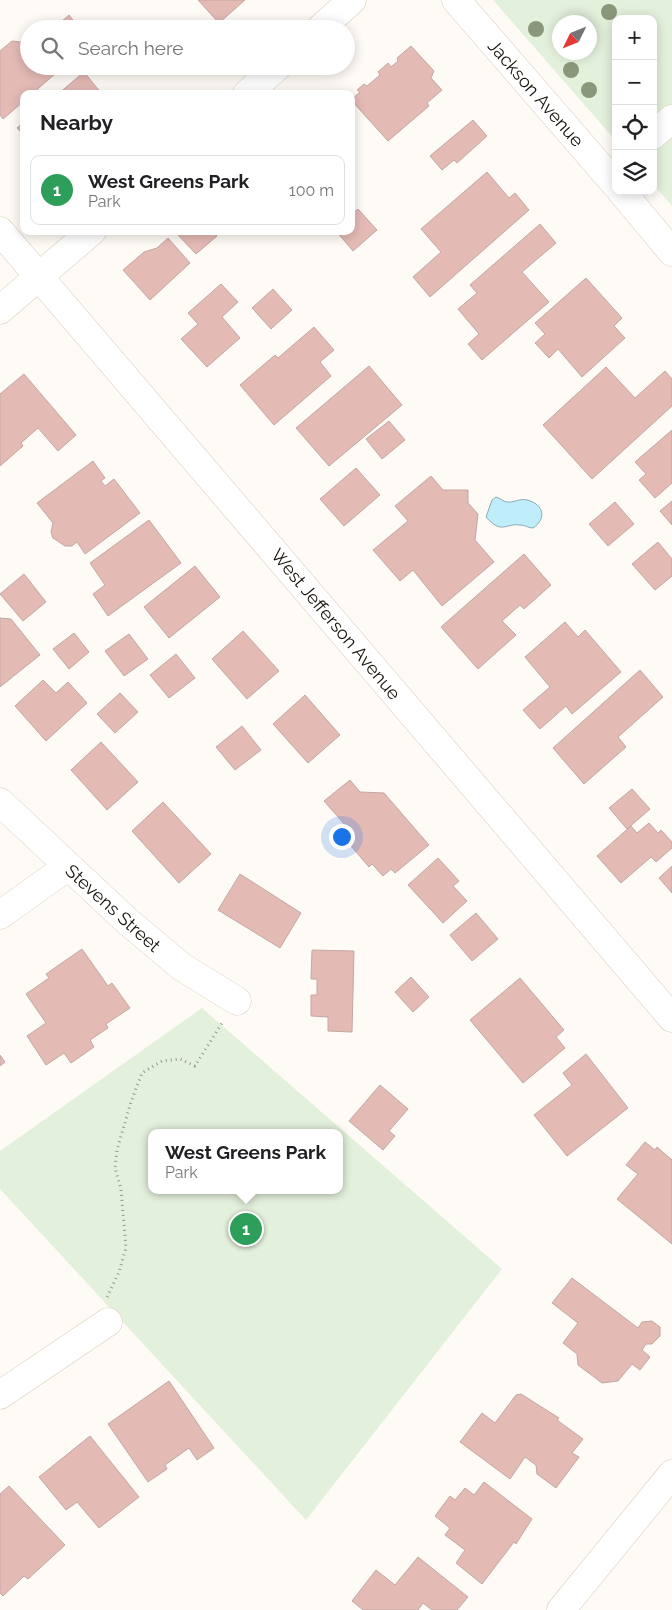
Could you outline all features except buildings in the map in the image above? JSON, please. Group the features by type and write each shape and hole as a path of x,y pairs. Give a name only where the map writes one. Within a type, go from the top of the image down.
{"street":[{"path":"330,20 352,0"},
{"name":"Jackson Avenue","path":"456,0 612,178"},
{"path":"251,90 268,75"},
{"path":"657,132 672,119"},
{"name":"Jackson Avenue","path":"626,195 672,252"},
{"name":"West Jefferson Avenue","path":"0,232 672,1018"},
{"path":"0,310 87,235"},
{"name":"Stevens Street","path":"0,802 67,867 182,967 237,1000"},
{"path":"0,915 67,867"},
{"path":"0,1395 108,1322"},
{"path":"561,1610 672,1474"}],"path":[{"path":"108,1322 106,1294 119,1272 126,1248 121,1189 116,1168 117,1150 142,1074 162,1061 180,1060 195,1066 222,1023"}],"green space":[{"path":"493,0 672,0 672,206 657,189 657,15 612,15 612,136"},
{"path":"202,1008 341,1129 148,1129 148,1194 343,1194 343,1131 502,1269 306,1520 0,1189 0,1151"}],"water":[{"path":"496,497 507,502 524,500 533,502 540,508 542,516 533,528 520,525 496,526 486,517 492,500"}],"place":[{"name":"West Greens Park","path":"246,1229"}]}
